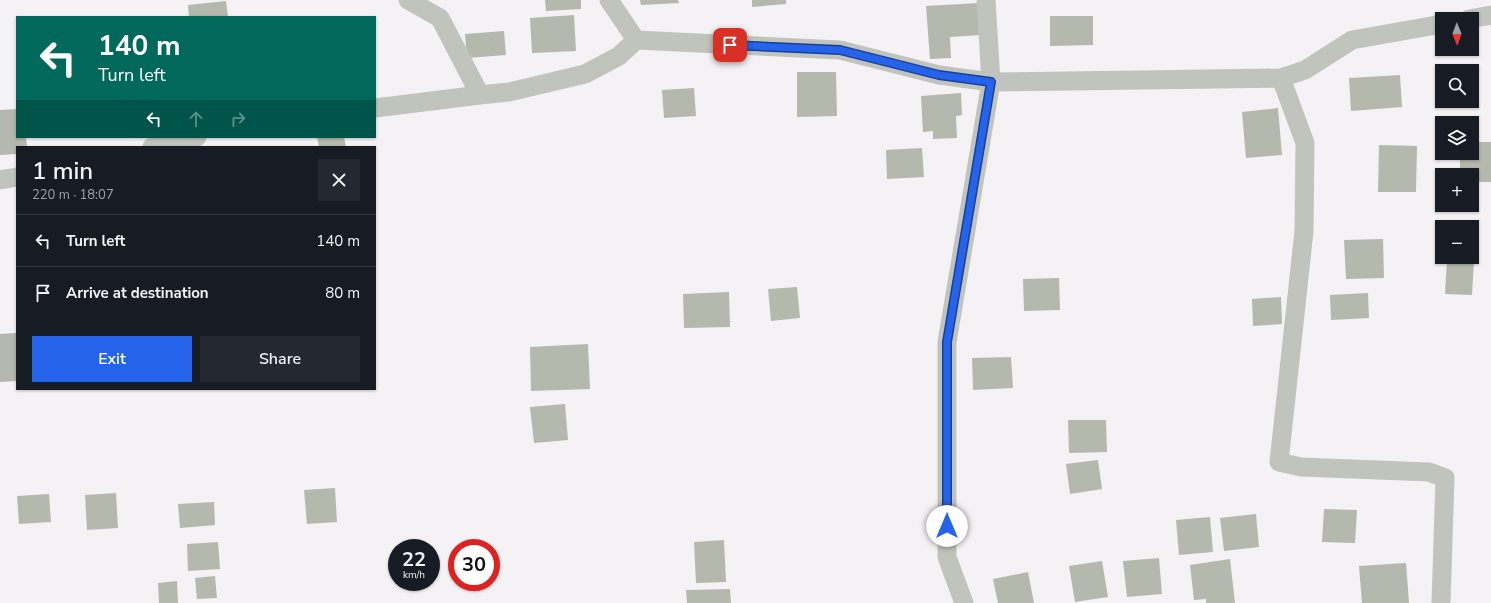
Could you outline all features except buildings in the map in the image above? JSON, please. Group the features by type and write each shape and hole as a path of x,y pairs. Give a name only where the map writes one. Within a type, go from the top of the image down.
{"street":[{"path":"408,0 440,18 480,95"},
{"path":"609,0 636,40"},
{"path":"964,603 947,557 947,342 991,82 986,0"},
{"path":"1479,17 1491,15"},
{"path":"376,108 509,92 585,74 619,56 636,40 840,50 939,75 991,82 1281,78 1305,70 1352,40 1435,25"},
{"path":"1281,78 1305,143 1305,151 1304,231 1279,462 1301,467 1429,472 1445,478 1441,603"},
{"path":"156,146 192,138"},
{"path":"0,180 16,177"}],"route":[{"path":"730,45 840,50 939,75 991,82 947,342 947,526"}]}
